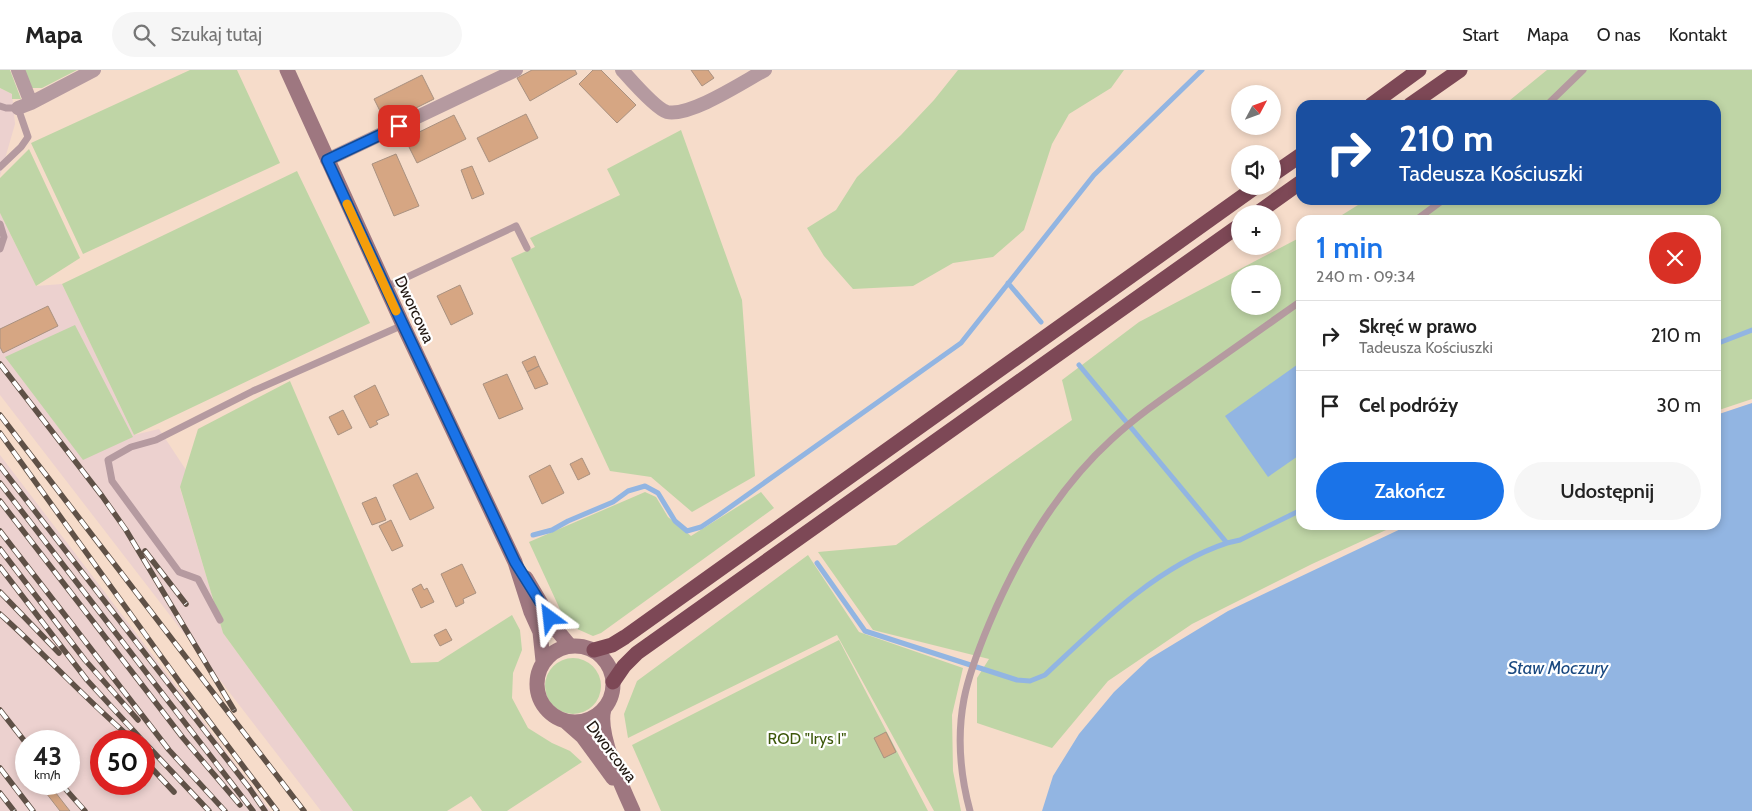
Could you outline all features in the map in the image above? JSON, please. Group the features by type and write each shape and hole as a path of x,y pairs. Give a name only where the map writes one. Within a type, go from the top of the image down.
{"highway":[{"path":"1377,100 1419,70"},
{"path":"1417,100 1460,70"},
{"path":"1281,169 1296,158"},
{"path":"1269,205 1296,186"},
{"path":"594,650 612,645 624,637 1244,195"},
{"path":"613,682 624,666 637,653 1231,231"}],"main road":[{"name":"Dworcowa","path":"287,70 385,287 515,562 531,612 540,632 543,661"},
{"name":"Dworcowa","path":"515,562 556,629 570,646"},
{"path":"570,646 586,647 594,650 607,664 613,682 610,701 604,709 588,720 578,723 566,722 556,718 540,702 537,692 536,681 543,661 552,652 570,646"},
{"name":"Dworcowa","path":"604,709 602,723 604,734 631,807"},
{"name":"Dworcowa","path":"566,722 583,737 595,752 631,807"}],"street":[{"path":"11,108 18,70"},
{"path":"11,108 94,70"},
{"path":"327,160 516,70"},
{"path":"622,70 642,92 665,112 680,112 699,106 765,70"}],"lane":[{"path":"1552,100 1584,70"},
{"path":"0,167 21,147 28,137 11,108"},
{"path":"1422,215 1436,205"},
{"path":"0,224 4,237 0,249"},
{"path":"385,287 516,226 527,248"},
{"path":"970,811 961,766 960,746 964,700 970,675 1006,586 1046,515 1085,467 1124,428 1296,305"},
{"path":"220,620 198,579 179,572 112,481 108,460 131,447 156,440 253,391 403,324"}],"shaded area":[{"path":"0,88 12,94 15,124 0,176"},
{"path":"0,213 36,286 62,284 134,435 159,429 186,470 180,488 223,633 353,811 321,811 0,395"},
{"path":"0,455 200,717 271,811 0,811"}],"green space":[{"path":"0,70 10,70 21,99 12,99 12,94 0,88"},
{"path":"23,70 77,70 42,88 32,88"},
{"path":"190,70 237,70 280,163 83,254 31,143"},
{"path":"958,70 1124,70 1111,88 1069,114 1052,144 1024,230 993,257 953,263 913,286 853,289 824,256 807,228 836,210 857,177 901,135 934,100"},
{"path":"1547,70 1752,70 1752,399 1721,409 1721,215 1342,215 1358,205 1721,205 1721,100 1510,100"},
{"path":"681,130 742,300 755,476 692,512 651,477 610,471 511,258 535,247 530,238 620,195 607,169"},
{"path":"29,149 80,258 36,286 0,213 0,178"},
{"path":"297,171 370,323 134,435 62,284"},
{"path":"1296,240 1296,530 1386,530 1312,564 1192,624 1108,681 1052,748 977,723 977,678 989,659 873,630 818,552 896,545 1072,420 1062,380 1139,322 1231,274 1231,315 1281,315 1281,265 1248,265 1267,255 1281,255 1281,247"},
{"path":"75,325 133,437 83,460 5,357"},
{"path":"290,381 411,663 438,662 512,615 520,630 522,650 513,673 512,698 528,728 552,743 570,751 582,762 507,811 482,811 471,796 447,811 353,811 223,633 180,487 198,429"},
{"path":"645,492 656,497 668,517 691,536 761,492 774,508 601,633 593,636 575,628 564,618 529,542"},
{"path":"808,555 859,632 963,668 952,715 953,771 961,811 934,811 837,635 628,738 624,714 637,681"},
{"name":"ROD \"Irys I\"","path":"839,640 928,811 661,811 632,745"},
{"path":"568,658 578,658 593,666 599,675 601,686 599,697 593,706 578,714 568,714 557,709 550,702 545,691 545,681 550,670 557,663"}],"water":[{"path":"1296,366 1296,457 1268,477 1225,416"},
{"name":"Staw Moczury","path":"1752,403 1752,811 1042,811 1053,776 1079,734 1114,692 1149,659 1228,611 1398,530 1721,530 1721,413"}],"building":[{"path":"532,70 575,70 577,74 530,101 517,78"},
{"path":"593,70 601,70 636,105 617,123 579,84"},
{"path":"691,70 708,70 714,78 702,86"},
{"path":"422,75 434,99 386,123 374,99"},
{"path":"526,114 538,138 489,162 477,138"},
{"path":"454,115 466,139 417,163 405,139"},
{"path":"396,154 419,206 394,216 372,164"},
{"path":"472,166 484,194 472,199 461,170"},
{"path":"460,285 473,314 451,325 437,296"},
{"path":"48,306 58,326 3,353 0,347 0,329"},
{"path":"535,356 539,366 527,372 522,362"},
{"path":"539,366 548,384 535,389 527,372"},
{"path":"507,374 523,409 499,419 483,384"},
{"path":"375,385 389,415 376,421 378,424 370,428 354,396"},
{"path":"343,410 352,428 338,435 329,417"},
{"path":"582,458 590,474 578,480 570,464"},
{"path":"550,465 564,493 542,504 529,476"},
{"path":"417,473 434,508 410,520 393,485"},
{"path":"376,497 386,520 372,525 362,503"},
{"path":"391,520 403,546 392,551 379,526"},
{"path":"462,564 476,593 463,599 464,603 456,607 441,574"},
{"path":"421,584 424,590 427,588 434,602 421,608 412,589"},
{"path":"446,629 452,640 440,646 434,635"},
{"path":"886,732 896,752 884,758 874,738"},
{"path":"48,795 58,795 70,811 60,811"}],"waterway":[{"path":"533,535 552,530 568,521 613,502 628,491 645,486 658,493 675,521 687,531 701,527 719,515 961,343 1094,175 1202,70"},
{"path":"1008,283 1041,322"},
{"path":"1721,342 1752,330"},
{"path":"1079,365 1227,543 1240,540 1296,512"},
{"path":"817,563 865,631 1017,680 1030,681 1045,675 1107,617 1153,582 1176,566 1201,553 1227,543"}],"railway":[{"path":"0,364 126,530 234,710"},
{"path":"0,415 304,811"},
{"path":"0,433 181,684 277,811"},
{"path":"0,466 250,789 265,811"},
{"path":"0,483 253,811"},
{"path":"0,501 183,738 240,805"},
{"path":"0,531 169,750 225,811"},
{"path":"0,549 85,660 138,720"},
{"path":"145,551 186,604"},
{"path":"0,567 87,680 133,730"},
{"path":"0,592 59,653"},
{"path":"0,614 122,730"},
{"path":"0,710 16,730"},
{"path":"155,754 209,811"},
{"path":"0,768 33,811"},
{"path":"155,772 174,792"},
{"path":"0,793 14,811"},
{"path":"71,795 85,811"}],"slow traffic":[{"path":"347,204 396,311"}],"route":[{"path":"399,126 327,160 515,562 550,618"}]}
